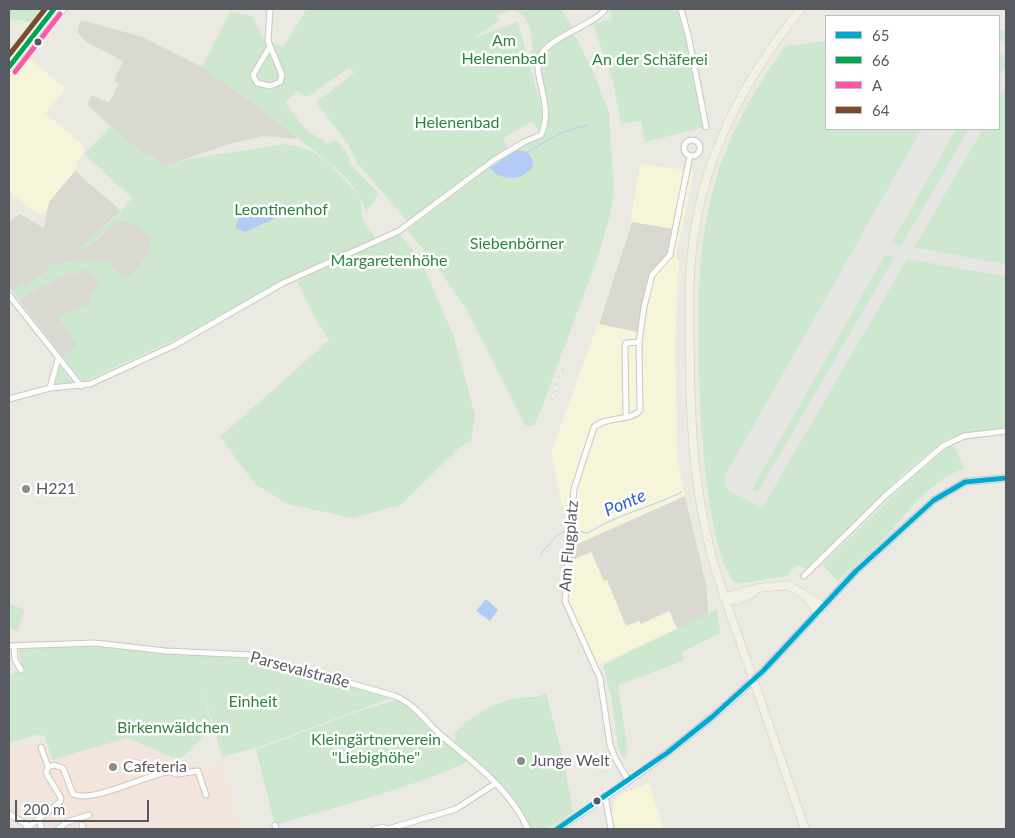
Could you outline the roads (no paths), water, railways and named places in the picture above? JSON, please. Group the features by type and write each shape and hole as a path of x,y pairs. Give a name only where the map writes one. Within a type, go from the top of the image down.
{"main road":[{"path":"9,67 54,9"},
{"path":"801,9 756,70 730,117 707,178 693,241 689,284 691,432 697,489 710,550 724,597 805,829"},
{"path":"724,597 788,585 804,593 821,609"},
{"path":"724,597 732,601 742,599 765,588"},
{"path":"732,618 734,609 742,599"}],"street":[{"path":"58,9 62,11 64,9"},
{"path":"269,48 252,74 257,83 265,86 277,83 281,79 280,71 269,48 270,9"},
{"path":"9,399 50,388 81,386 175,345 282,283 398,231 494,160 524,142 541,135 546,125 546,114 538,62 541,54 567,34 600,15 605,9"},
{"path":"681,9 690,39 706,127"},
{"path":"638,342 626,343 625,346 626,416 638,414 640,410 638,342 652,275 670,255 690,156"},
{"path":"9,295 81,386"},
{"path":"50,388 58,359"},
{"name":"Am Flugplatz","path":"626,416 599,422 592,433 574,489 564,590 567,608 600,678 610,745 628,780"},
{"path":"804,576 885,496 937,450 954,439 964,436 1006,431"},
{"path":"557,829 690,734 742,690 763,671 881,547 945,492 973,480 1006,478"},
{"name":"Parsevalstraße","path":"20,670 11,646 95,644 166,651 260,656 404,700 442,735 474,760 496,783 518,811 528,829"},
{"path":"9,814 28,828 61,800 60,794 46,771 48,767 41,747"},
{"path":"134,762 180,774 198,771 206,795"},
{"path":"48,767 54,765 63,768 73,794 79,797 167,772"},
{"path":"375,829 382,827 388,829 456,809 496,783"},
{"path":"605,796 611,829"},
{"path":"58,829 67,822 89,815"},
{"path":"38,819 42,829"}],"water":[{"path":"517,150 528,152 532,159 533,167 528,172 517,177 506,178 495,173 490,168"},
{"path":"252,211 273,214 274,219 245,232 235,228 239,217"},
{"path":"486,599 498,610 490,621 476,611"}],"waterway":[{"name":"Siebenbörner","path":"528,152 560,133 588,125"},
{"name":"Ponte","path":"577,531 588,533 610,521 682,492"},
{"name":"Ponte","path":"540,555 556,536 568,529"}],"railway":[{"path":"552,398 564,364"}],"place":[{"name":"H221","path":"26,489"},
{"name":"Junge Welt","path":"521,761"},
{"name":"Cafeteria","path":"113,767"}],"park label":[{"name":"Am Helenenbad","path":"504,50"},
{"name":"An der Schäferei","path":"650,60"},
{"name":"Helenenbad","path":"457,123"},
{"name":"Leontinenhof","path":"281,210"},
{"name":"Margaretenhöhe","path":"389,261"},
{"name":"Einheit","path":"253,702"},
{"name":"Birkenwäldchen","path":"173,728"},
{"name":"Kleingärtnerverein \"Liebighöhe\"","path":"376,749"}]}
